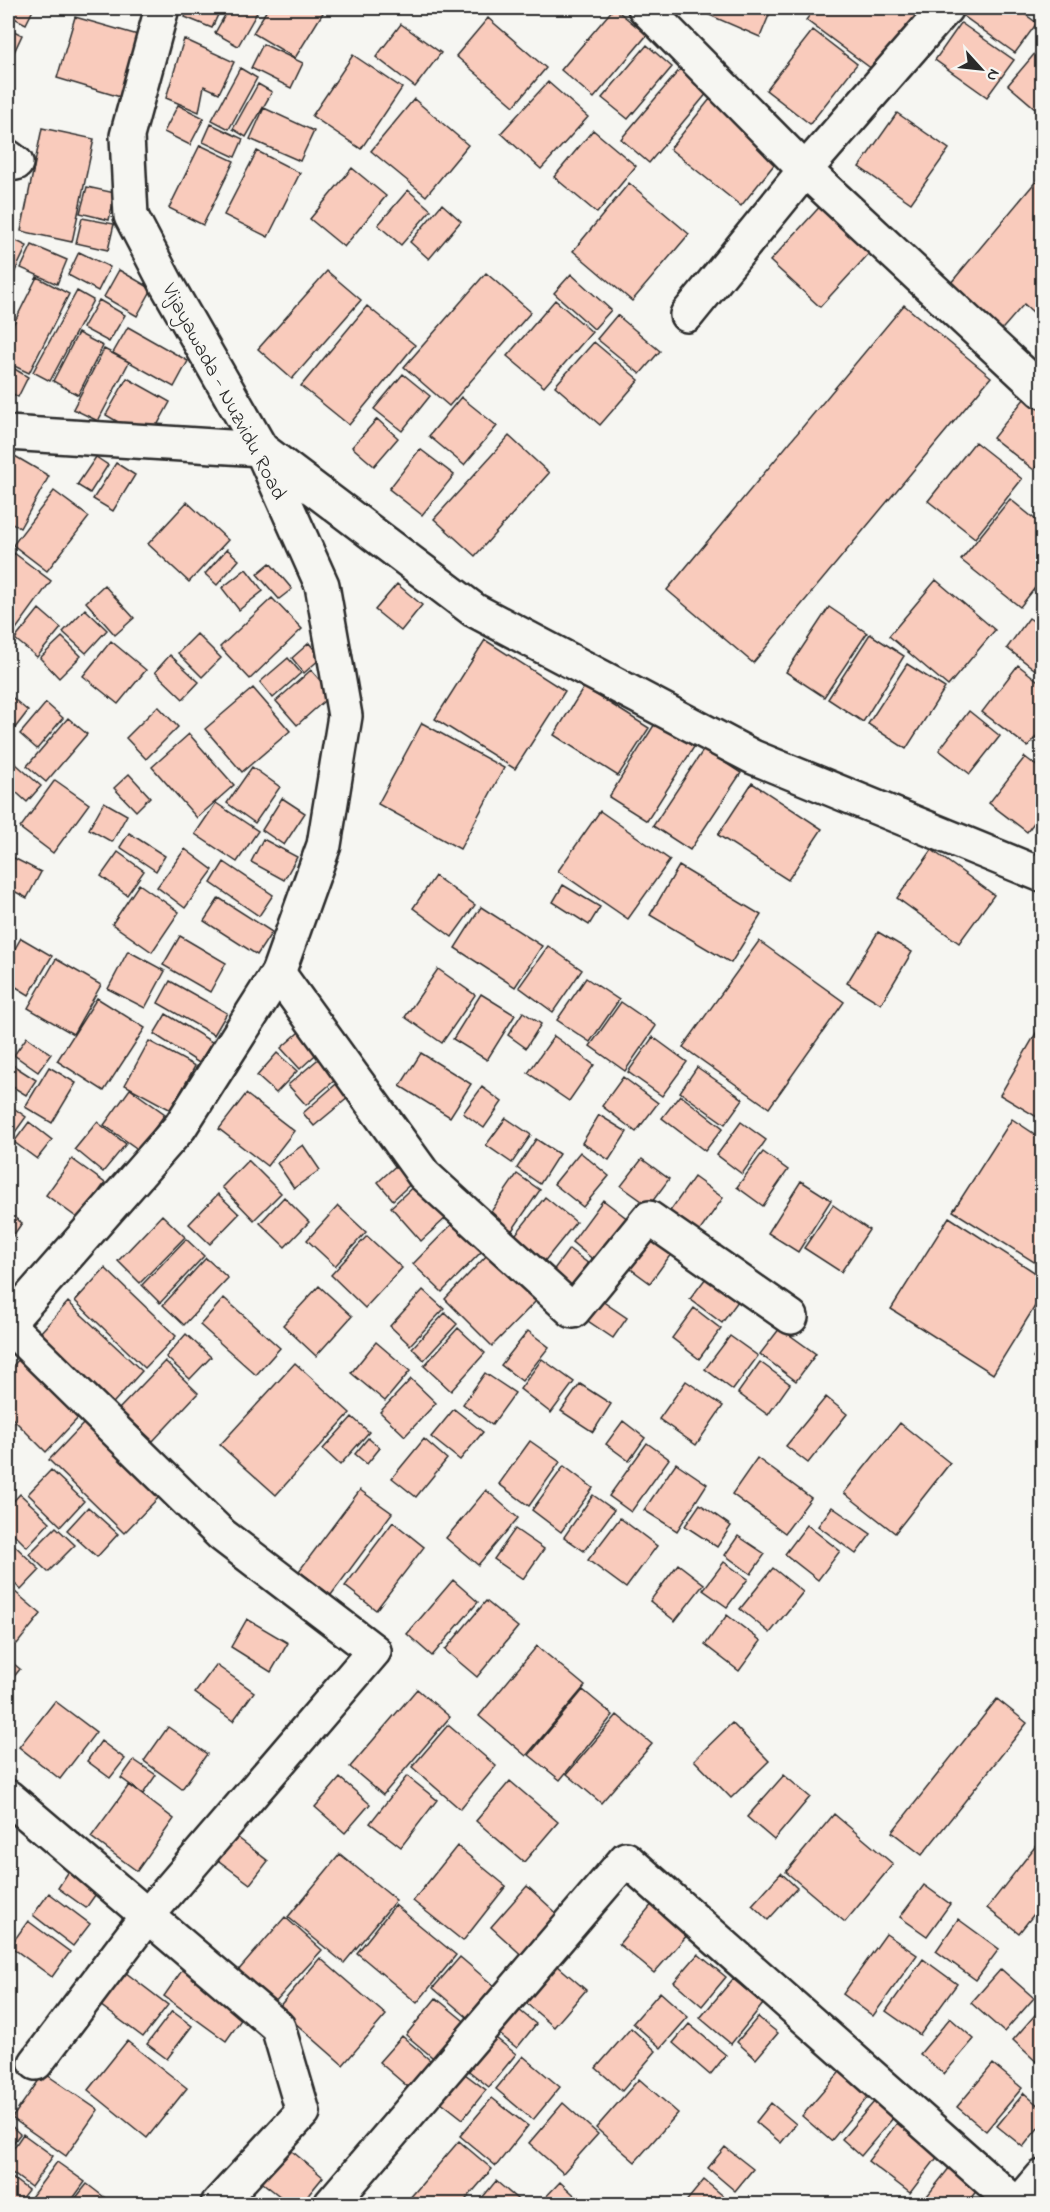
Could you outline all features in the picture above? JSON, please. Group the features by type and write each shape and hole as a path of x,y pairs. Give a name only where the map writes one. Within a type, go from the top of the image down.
{"street":[{"name":"Vijayawada - Nuzvidu Road","path":"8,1324 180,1127 278,973 324,845 345,716 322,585 261,449 167,285 131,216 127,136 162,8"},
{"path":"645,8 806,170 1042,391"},
{"path":"687,315 806,170 946,8"},
{"path":"8,433 261,449 474,610 753,757 1042,874"},
{"path":"278,973 424,1175 573,1311 649,1218 790,1317"},
{"path":"8,1324 222,1535 374,1651 147,1916 36,2063"},
{"path":"8,1797 278,2027 303,2112 218,2205"},
{"path":"331,2205 626,1859 1017,2205 1042,2177"}],"building":[{"path":"8,8 34,8 26,24 8,15"},
{"path":"189,8 221,8 212,28 185,17"},
{"path":"229,8 259,9 238,46 215,33"},
{"path":"268,8 326,8 295,58 253,33"},
{"path":"614,8 647,35 594,98 561,70"},
{"path":"702,8 772,8 760,37 700,11"},
{"path":"815,8 924,8 876,72 806,20"},
{"path":"968,8 1016,8 1037,23 1015,53 962,15"},
{"path":"75,17 145,37 127,99 57,78"},
{"path":"488,18 546,68 514,106 456,56"},
{"path":"961,23 1014,60 987,97 935,60"},
{"path":"401,24 441,53 415,87 376,57"},
{"path":"8,28 22,35 8,65"},
{"path":"813,30 857,64 810,124 766,90"},
{"path":"184,39 234,62 219,93 204,86 199,112 166,98"},
{"path":"263,44 303,63 291,88 251,68"},
{"path":"647,45 672,67 628,119 602,98"},
{"path":"1042,45 1042,114 1008,85"},
{"path":"353,55 402,88 361,149 312,116"},
{"path":"240,68 257,78 229,129 212,120"},
{"path":"681,68 708,92 649,163 621,139"},
{"path":"548,82 588,117 541,169 501,133"},
{"path":"258,84 272,92 246,137 233,129"},
{"path":"414,99 468,145 426,196 371,151"},
{"path":"710,99 781,156 741,206 670,149"},
{"path":"178,105 204,118 190,145 164,132"},
{"path":"264,108 314,131 300,161 250,139"},
{"path":"897,113 949,149 911,203 859,167"},
{"path":"211,124 243,139 235,157 203,142"},
{"path":"42,128 94,139 72,242 21,231"},
{"path":"593,130 636,166 597,213 554,177"},
{"path":"200,145 234,161 203,225 169,208"},
{"path":"257,151 300,173 268,237 224,215"},
{"path":"352,168 386,196 344,247 310,219"},
{"path":"1042,174 1042,320 1024,304 997,335 945,290"},
{"path":"629,183 689,234 632,301 573,251"},
{"path":"87,187 115,193 109,220 80,213"},
{"path":"408,190 431,210 401,245 378,225"},
{"path":"825,201 875,247 820,307 770,261"},
{"path":"442,204 461,221 429,259 410,242"},
{"path":"82,218 114,224 108,250 76,243"},
{"path":"8,237 27,246 8,286"},
{"path":"32,245 67,260 57,284 21,268"},
{"path":"79,252 110,267 98,291 68,275"},
{"path":"119,270 152,289 137,316 104,297"},
{"path":"327,271 361,300 292,379 258,349"},
{"path":"486,273 531,312 449,406 404,367"},
{"path":"571,274 611,310 594,329 554,293"},
{"path":"37,277 69,294 29,373 8,363 8,335"},
{"path":"77,291 93,300 50,381 33,372"},
{"path":"99,300 125,315 109,342 83,328"},
{"path":"555,300 592,332 544,387 507,356"},
{"path":"904,305 991,377 753,663 667,590"},
{"path":"367,306 415,345 349,425 301,386"},
{"path":"617,315 660,351 640,374 597,339"},
{"path":"128,327 188,361 174,387 113,353"},
{"path":"78,333 103,346 78,395 53,381"},
{"path":"594,342 639,380 600,425 555,386"},
{"path":"104,349 129,362 98,421 73,409"},
{"path":"8,365 28,377 18,397 8,391"},
{"path":"403,374 430,396 402,431 374,409"},
{"path":"127,378 170,402 149,440 106,415"},
{"path":"1028,394 1042,406 1042,459 1034,470 993,438"},
{"path":"461,397 497,426 464,465 429,436"},
{"path":"377,419 398,438 374,466 352,447"},
{"path":"509,436 549,473 475,556 434,519"},
{"path":"975,442 1022,479 975,538 928,501"},
{"path":"420,449 454,475 422,515 389,489"},
{"path":"13,455 49,476 20,528 8,520 8,465"},
{"path":"96,457 108,465 90,493 77,485"},
{"path":"116,463 135,475 113,511 93,499"},
{"path":"54,491 89,517 47,571 13,545"},
{"path":"1010,499 1042,525 1042,579 1020,607 961,560"},
{"path":"187,502 228,540 189,582 148,544"},
{"path":"227,549 239,560 217,585 205,574"},
{"path":"14,553 51,581 14,632 8,627 8,562"},
{"path":"270,563 292,589 279,599 257,574"},
{"path":"246,569 263,591 239,610 222,588"},
{"path":"936,580 995,630 948,686 889,636"},
{"path":"397,584 422,605 401,631 375,610"},
{"path":"104,585 134,618 115,635 86,602"},
{"path":"272,598 302,629 250,679 220,647"},
{"path":"829,607 867,633 824,697 786,672"},
{"path":"39,609 61,628 37,657 15,639"},
{"path":"85,609 107,630 86,653 63,632"},
{"path":"1029,618 1042,627 1042,675 1007,648"},
{"path":"197,634 221,658 202,677 178,653"},
{"path":"870,634 904,656 863,722 828,699"},
{"path":"62,637 81,656 59,678 40,658"},
{"path":"485,640 565,691 515,769 435,719"},
{"path":"111,641 146,670 118,704 83,676"},
{"path":"309,643 321,658 304,673 292,658"},
{"path":"170,655 199,682 183,699 155,672"},
{"path":"288,658 301,673 273,698 260,682"},
{"path":"907,664 945,688 906,749 868,724"},
{"path":"1018,665 1042,684 1042,729 1028,747 982,712"},
{"path":"311,670 332,694 297,725 276,701"},
{"path":"584,687 649,728 618,776 554,735"},
{"path":"253,688 290,731 242,772 205,729"},
{"path":"8,694 28,711 8,737"},
{"path":"46,703 63,718 37,749 20,734"},
{"path":"158,706 178,727 146,759 126,738"},
{"path":"969,711 1000,736 970,774 939,750"},
{"path":"68,718 87,734 46,782 27,766"},
{"path":"656,722 694,747 647,821 609,797"},
{"path":"422,723 504,768 460,849 378,804"},
{"path":"189,734 234,785 197,818 152,767"},
{"path":"704,749 741,773 690,850 653,826"},
{"path":"8,757 41,786 27,802 8,785"},
{"path":"1025,757 1042,770 1042,812 1027,832 989,803"},
{"path":"252,767 280,787 255,823 227,803"},
{"path":"129,774 150,797 136,811 114,788"},
{"path":"55,780 89,804 53,853 20,828"},
{"path":"752,783 822,829 788,880 718,835"},
{"path":"282,798 305,813 284,845 262,830"},
{"path":"104,802 127,815 112,842 89,829"},
{"path":"216,803 258,831 237,862 195,834"},
{"path":"600,811 670,860 628,919 558,871"},
{"path":"129,833 165,856 156,871 120,847"},
{"path":"263,839 297,857 284,880 251,862"},
{"path":"185,849 213,870 185,908 157,887"},
{"path":"932,850 994,895 959,943 897,898"},
{"path":"118,852 144,871 127,895 101,876"},
{"path":"8,855 41,872 27,898 8,888"},
{"path":"224,862 273,895 259,916 211,883"},
{"path":"679,866 761,915 731,963 650,915"},
{"path":"435,876 475,905 452,937 413,908"},
{"path":"139,884 179,912 152,952 112,924"},
{"path":"563,885 600,907 589,925 553,902"},
{"path":"219,898 272,932 257,955 204,921"},
{"path":"481,907 542,946 515,987 455,948"},
{"path":"878,932 912,952 881,1004 847,983"},
{"path":"180,936 226,963 210,992 163,965"},
{"path":"21,938 52,956 29,995 8,982 8,961"},
{"path":"759,941 844,1002 769,1108 683,1047"},
{"path":"548,946 582,970 553,1012 519,987"},
{"path":"128,951 165,971 145,1008 108,989"},
{"path":"56,959 101,985 73,1034 28,1008"},
{"path":"438,969 475,995 442,1043 405,1017"},
{"path":"586,978 619,1000 590,1042 557,1020"},
{"path":"170,981 227,1013 214,1035 158,1003"},
{"path":"481,994 515,1015 487,1060 453,1039"},
{"path":"97,998 145,1028 104,1091 57,1061"},
{"path":"621,1002 656,1026 625,1071 590,1046"},
{"path":"523,1012 541,1024 526,1048 508,1035"},
{"path":"166,1014 212,1042 199,1063 154,1034"},
{"path":"307,1025 325,1046 300,1069 281,1048"},
{"path":"1039,1028 1042,1030 1042,1120 1000,1095"},
{"path":"554,1036 594,1065 569,1101 528,1073"},
{"path":"27,1037 51,1054 38,1072 14,1055"},
{"path":"653,1037 687,1062 662,1096 628,1072"},
{"path":"149,1041 195,1066 171,1110 125,1085"},
{"path":"277,1053 297,1071 276,1093 257,1076"},
{"path":"421,1053 471,1084 450,1117 400,1086"},
{"path":"323,1055 341,1075 306,1105 288,1085"},
{"path":"8,1062 36,1080 26,1095 8,1084"},
{"path":"49,1067 76,1083 52,1123 25,1107"},
{"path":"697,1067 743,1099 725,1124 680,1092"},
{"path":"623,1077 658,1103 636,1132 602,1106"},
{"path":"343,1078 355,1092 314,1126 303,1113"},
{"path":"482,1087 502,1102 484,1128 463,1113"},
{"path":"130,1089 165,1114 139,1150 104,1125"},
{"path":"246,1094 294,1131 267,1166 219,1129"},
{"path":"680,1095 723,1128 705,1151 662,1118"},
{"path":"8,1104 26,1117 8,1142"},
{"path":"599,1115 627,1132 609,1160 582,1143"},
{"path":"506,1118 531,1135 512,1163 486,1145"},
{"path":"1012,1119 1042,1139 1042,1267 953,1211"},
{"path":"29,1122 52,1140 37,1159 14,1142"},
{"path":"97,1122 126,1144 103,1172 75,1149"},
{"path":"741,1122 766,1140 742,1174 717,1155"},
{"path":"536,1139 559,1154 540,1184 517,1168"},
{"path":"303,1145 320,1170 294,1188 277,1163"},
{"path":"580,1152 609,1176 583,1207 554,1184"},
{"path":"763,1152 788,1170 763,1206 737,1187"},
{"path":"72,1159 105,1183 79,1219 46,1195"},
{"path":"642,1159 669,1179 649,1206 621,1186"},
{"path":"248,1160 281,1193 254,1220 222,1187"},
{"path":"401,1161 416,1179 393,1200 378,1182"},
{"path":"517,1174 540,1190 511,1232 488,1216"},
{"path":"694,1177 723,1198 699,1232 670,1211"},
{"path":"801,1181 831,1200 798,1252 768,1233"},
{"path":"418,1182 448,1216 421,1241 391,1207"},
{"path":"218,1194 239,1214 210,1244 189,1224"},
{"path":"284,1197 309,1222 285,1247 260,1223"},
{"path":"545,1197 576,1222 543,1263 512,1239"},
{"path":"603,1200 633,1223 601,1266 572,1242"},
{"path":"833,1205 869,1230 841,1272 804,1248"},
{"path":"338,1206 366,1232 335,1266 307,1240"},
{"path":"8,1213 22,1223 8,1243"},
{"path":"162,1215 185,1237 140,1283 118,1261"},
{"path":"949,1217 1042,1277 1042,1295 993,1374 891,1309"},
{"path":"454,1222 483,1250 442,1292 413,1264"},
{"path":"649,1231 674,1250 650,1283 624,1264"},
{"path":"367,1236 402,1268 365,1308 331,1275"},
{"path":"186,1239 204,1256 160,1303 142,1285"},
{"path":"569,1249 597,1270 578,1296 549,1276"},
{"path":"489,1253 537,1300 492,1346 445,1299"},
{"path":"206,1258 228,1278 184,1325 163,1305"},
{"path":"105,1268 176,1336 145,1368 75,1301"},
{"path":"712,1270 744,1293 722,1323 690,1299"},
{"path":"319,1286 352,1316 316,1356 283,1325"},
{"path":"423,1290 444,1309 410,1345 390,1326"},
{"path":"224,1298 280,1348 256,1375 200,1325"},
{"path":"599,1299 627,1318 613,1338 585,1319"},
{"path":"68,1302 142,1371 105,1412 31,1343"},
{"path":"694,1308 721,1329 699,1359 672,1338"},
{"path":"445,1313 457,1324 424,1360 412,1348"},
{"path":"458,1328 485,1353 451,1391 424,1366"},
{"path":"780,1328 816,1354 796,1381 760,1354"},
{"path":"528,1331 549,1347 522,1381 501,1365"},
{"path":"186,1334 211,1357 190,1379 166,1357"},
{"path":"730,1336 758,1356 733,1390 705,1369"},
{"path":"376,1342 410,1371 385,1401 351,1373"},
{"path":"1042,1344 1042,1365 1033,1358"},
{"path":"20,1358 80,1416 46,1452 8,1414 8,1371"},
{"path":"542,1359 574,1382 551,1413 520,1389"},
{"path":"165,1361 198,1393 153,1441 119,1409"},
{"path":"760,1362 790,1384 768,1415 738,1393"},
{"path":"295,1363 350,1413 276,1495 220,1445"},
{"path":"485,1373 515,1393 492,1425 463,1404"},
{"path":"411,1379 436,1403 405,1436 380,1412"},
{"path":"686,1381 723,1406 696,1445 659,1419"},
{"path":"580,1384 611,1404 593,1432 561,1411"},
{"path":"826,1397 847,1414 808,1463 786,1446"},
{"path":"454,1409 483,1432 460,1460 431,1437"},
{"path":"352,1417 369,1432 340,1465 323,1449"},
{"path":"623,1421 645,1438 629,1461 606,1444"},
{"path":"85,1422 161,1495 124,1533 49,1460"},
{"path":"900,1423 950,1463 895,1533 844,1493"},
{"path":"368,1438 380,1448 367,1464 355,1454"},
{"path":"424,1439 447,1459 416,1497 392,1478"},
{"path":"530,1441 560,1462 529,1506 499,1484"},
{"path":"647,1443 669,1459 631,1512 609,1496"},
{"path":"757,1458 811,1498 785,1533 732,1494"},
{"path":"676,1463 707,1484 677,1531 644,1510"},
{"path":"564,1466 593,1488 561,1532 532,1510"},
{"path":"51,1470 84,1501 61,1526 28,1494"},
{"path":"360,1490 392,1513 331,1595 299,1571"},
{"path":"486,1490 518,1518 478,1565 446,1538"},
{"path":"20,1494 50,1522 27,1547 8,1528 8,1507"},
{"path":"593,1495 614,1510 584,1551 564,1537"},
{"path":"700,1504 731,1526 717,1547 685,1526"},
{"path":"88,1507 118,1534 97,1557 67,1530"},
{"path":"832,1507 871,1534 856,1554 818,1526"},
{"path":"620,1518 657,1546 626,1588 588,1560"},
{"path":"393,1522 424,1547 376,1610 345,1586"},
{"path":"807,1525 840,1551 818,1580 785,1554"},
{"path":"56,1527 75,1545 48,1572 29,1554"},
{"path":"515,1529 544,1549 523,1579 494,1559"},
{"path":"738,1536 765,1554 751,1574 725,1555"},
{"path":"8,1539 40,1570 21,1590 8,1577"},
{"path":"724,1562 748,1579 727,1607 703,1590"},
{"path":"678,1564 704,1584 675,1621 650,1601"},
{"path":"773,1568 803,1592 770,1633 740,1609"},
{"path":"453,1580 478,1602 432,1656 407,1634"},
{"path":"8,1586 41,1614 17,1644 8,1636"},
{"path":"486,1601 518,1627 477,1677 445,1650"},
{"path":"727,1615 761,1641 739,1671 705,1645"},
{"path":"247,1619 288,1643 271,1672 231,1647"},
{"path":"537,1646 585,1686 526,1756 479,1716"},
{"path":"8,1659 20,1669 8,1684"},
{"path":"216,1665 254,1692 233,1721 195,1693"},
{"path":"417,1689 450,1717 383,1795 350,1767"},
{"path":"583,1690 613,1715 560,1780 529,1755"},
{"path":"997,1699 1027,1723 922,1855 892,1832"},
{"path":"55,1701 96,1732 60,1779 19,1747"},
{"path":"617,1715 652,1744 601,1803 567,1774"},
{"path":"732,1723 769,1761 731,1798 694,1760"},
{"path":"448,1725 496,1766 460,1809 412,1767"},
{"path":"168,1727 207,1754 182,1789 144,1761"},
{"path":"101,1741 125,1759 110,1778 87,1761"},
{"path":"134,1760 156,1775 143,1794 121,1778"},
{"path":"784,1775 810,1797 774,1840 747,1817"},
{"path":"407,1776 437,1800 401,1847 370,1823"},
{"path":"340,1778 370,1804 345,1833 315,1807"},
{"path":"510,1781 558,1822 524,1862 476,1821"},
{"path":"129,1785 174,1819 137,1871 91,1837"},
{"path":"834,1814 893,1864 845,1922 786,1872"},
{"path":"233,1834 268,1861 250,1884 215,1858"},
{"path":"1042,1838 1042,1904 1019,1933 987,1908"},
{"path":"457,1846 506,1886 463,1941 413,1901"},
{"path":"340,1854 396,1900 344,1963 288,1917"},
{"path":"69,1871 98,1891 86,1908 58,1888"},
{"path":"781,1873 797,1888 768,1920 752,1905"},
{"path":"924,1885 950,1904 927,1936 900,1917"},
{"path":"527,1886 563,1919 527,1960 491,1927"},
{"path":"49,1893 90,1924 73,1946 33,1915"},
{"path":"653,1903 689,1933 654,1973 619,1944"},
{"path":"395,1905 456,1955 417,2003 357,1953"},
{"path":"285,1917 322,1950 273,2004 237,1972"},
{"path":"958,1919 999,1949 976,1980 936,1951"},
{"path":"28,1921 70,1952 52,1977 10,1946"},
{"path":"886,1934 917,1955 873,2016 843,1994"},
{"path":"698,1954 726,1977 702,2006 674,1982"},
{"path":"460,1957 494,1986 467,2017 433,1988"},
{"path":"320,1958 386,2015 343,2065 278,2008"},
{"path":"923,1959 957,1984 920,2035 886,2011"},
{"path":"551,1960 586,1990 554,2027 519,1997"},
{"path":"117,1966 168,2005 143,2037 92,1999"},
{"path":"183,1969 245,2014 226,2041 164,1996"},
{"path":"1001,1969 1034,1998 1004,2032 971,2003"},
{"path":"733,1979 763,2004 731,2044 700,2018"},
{"path":"660,1992 688,2017 661,2048 633,2023"},
{"path":"436,1998 469,2025 438,2062 406,2035"},
{"path":"513,2005 536,2024 517,2048 493,2029"},
{"path":"1042,2007 1042,2067 1013,2040"},
{"path":"172,2011 192,2026 167,2059 147,2044"},
{"path":"758,2017 778,2033 756,2059 737,2042"},
{"path":"950,2018 974,2039 944,2074 920,2054"},
{"path":"689,2024 726,2055 710,2075 673,2043"},
{"path":"631,2028 656,2051 622,2091 596,2068"},
{"path":"487,2031 516,2054 489,2087 460,2064"},
{"path":"402,2036 431,2061 408,2087 379,2062"},
{"path":"127,2041 187,2088 147,2138 88,2090"},
{"path":"523,2056 560,2087 533,2120 496,2089"},
{"path":"993,2064 1022,2088 986,2131 957,2107"},
{"path":"844,2067 872,2092 831,2141 802,2116"},
{"path":"457,2068 486,2090 463,2119 435,2097"},
{"path":"44,2073 98,2110 66,2156 12,2118"},
{"path":"639,2079 678,2113 635,2162 596,2128"},
{"path":"1024,2093 1042,2109 1042,2123 1023,2147 997,2126"},
{"path":"880,2095 899,2111 861,2156 842,2139"},
{"path":"492,2098 528,2126 496,2166 460,2136"},
{"path":"563,2103 598,2134 563,2173 529,2143"},
{"path":"771,2103 796,2124 781,2143 756,2122"},
{"path":"8,2123 20,2134 8,2150"},
{"path":"897,2123 939,2155 910,2193 868,2161"},
{"path":"23,2134 53,2156 31,2187 8,2170 8,2156"},
{"path":"459,2141 492,2169 462,2204 415,2204 409,2199"},
{"path":"287,2147 323,2177 301,2204 290,2204 259,2180"},
{"path":"725,2147 753,2169 735,2191 708,2168"},
{"path":"57,2162 85,2182 69,2204 26,2204"},
{"path":"950,2167 978,2189 966,2204 938,2204 927,2196"},
{"path":"8,2175 28,2190 17,2204 8,2204"},
{"path":"704,2180 733,2204 684,2204"},
{"path":"496,2181 523,2204 477,2204"},
{"path":"560,2182 584,2204 539,2204"},
{"path":"87,2184 113,2204 71,2204"}]}
